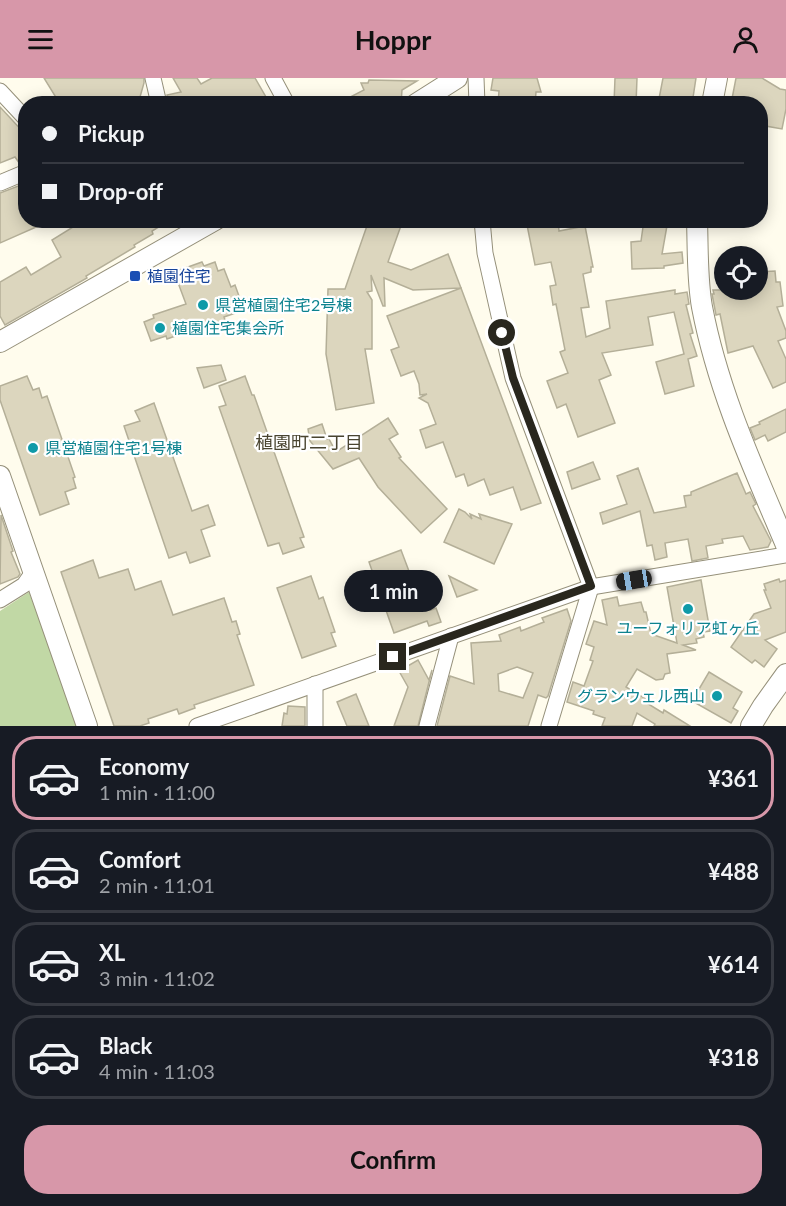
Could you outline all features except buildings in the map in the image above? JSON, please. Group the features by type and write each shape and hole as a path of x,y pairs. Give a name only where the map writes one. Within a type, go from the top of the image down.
{"street":[{"path":"153,78 157,96"},
{"path":"273,78 282,96"},
{"path":"429,96 457,78"},
{"path":"476,78 477,96"},
{"path":"714,96 717,78"},
{"path":"0,91 18,111"},
{"path":"0,183 18,175"},
{"path":"0,342 201,228"},
{"path":"483,228 485,253 513,378 591,586 549,726"},
{"path":"697,228 702,307 723,392 786,545"},
{"path":"0,476 87,726"},
{"path":"197,726 591,586 786,555"},
{"path":"0,600 24,585 33,572"},
{"path":"427,726 451,636"},
{"path":"751,726 786,674"},
{"path":"315,684 315,726"}],"green space":[{"path":"29,592 78,726 0,726 0,611"}],"place":[{"name":"植園住宅","path":"135,276"},
{"name":"県営植園住宅2号棟","path":"203,305"},
{"name":"植園住宅集会所","path":"160,328"},
{"name":"県営植園住宅1号棟","path":"33,448"},
{"name":"ユーフォリア虹ヶ丘","path":"688,609"},
{"name":"グランウェル西山","path":"717,696"}],"district":[{"name":"植園町二丁目","path":"309,443"}],"route":[{"path":"393,657 591,586 513,378 502,333"}]}
